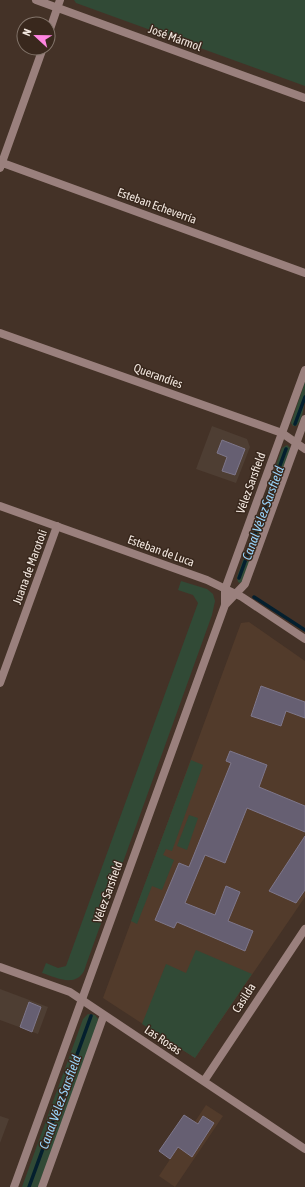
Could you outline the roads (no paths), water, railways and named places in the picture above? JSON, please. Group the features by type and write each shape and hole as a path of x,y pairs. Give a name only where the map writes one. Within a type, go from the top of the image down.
{"street":[{"name":"José Mármol","path":"36,0 59,4 305,98"},
{"path":"55,16 59,4"},
{"path":"1,164 40,56"},
{"name":"Esteban Echeverría","path":"1,164 305,273"},
{"name":"Querandíes","path":"0,333 282,433 305,449"},
{"name":"Vélez Sarsfield","path":"14,1187 225,605 225,589 305,370"},
{"name":"Vélez Sarsfield","path":"225,605 245,584 305,419"},
{"name":"Esteban de Luca","path":"0,506 207,580 237,594 305,639"},
{"name":"Juana de Marotoli","path":"0,683 57,526"},
{"name":"Casilda","path":"204,1081 305,928"},
{"name":"Las Rosas","path":"0,967 70,992 82,999 305,1149"},
{"path":"42,1187 104,1015"}],"waterway":[{"name":"Canal Vélez Sarsfield","path":"295,424 305,397"},
{"name":"Canal Vélez Sarsfield","path":"239,578 286,449"},
{"path":"254,597 305,630"},
{"name":"Canal Vélez Sarsfield","path":"29,1187 91,1016"}]}
